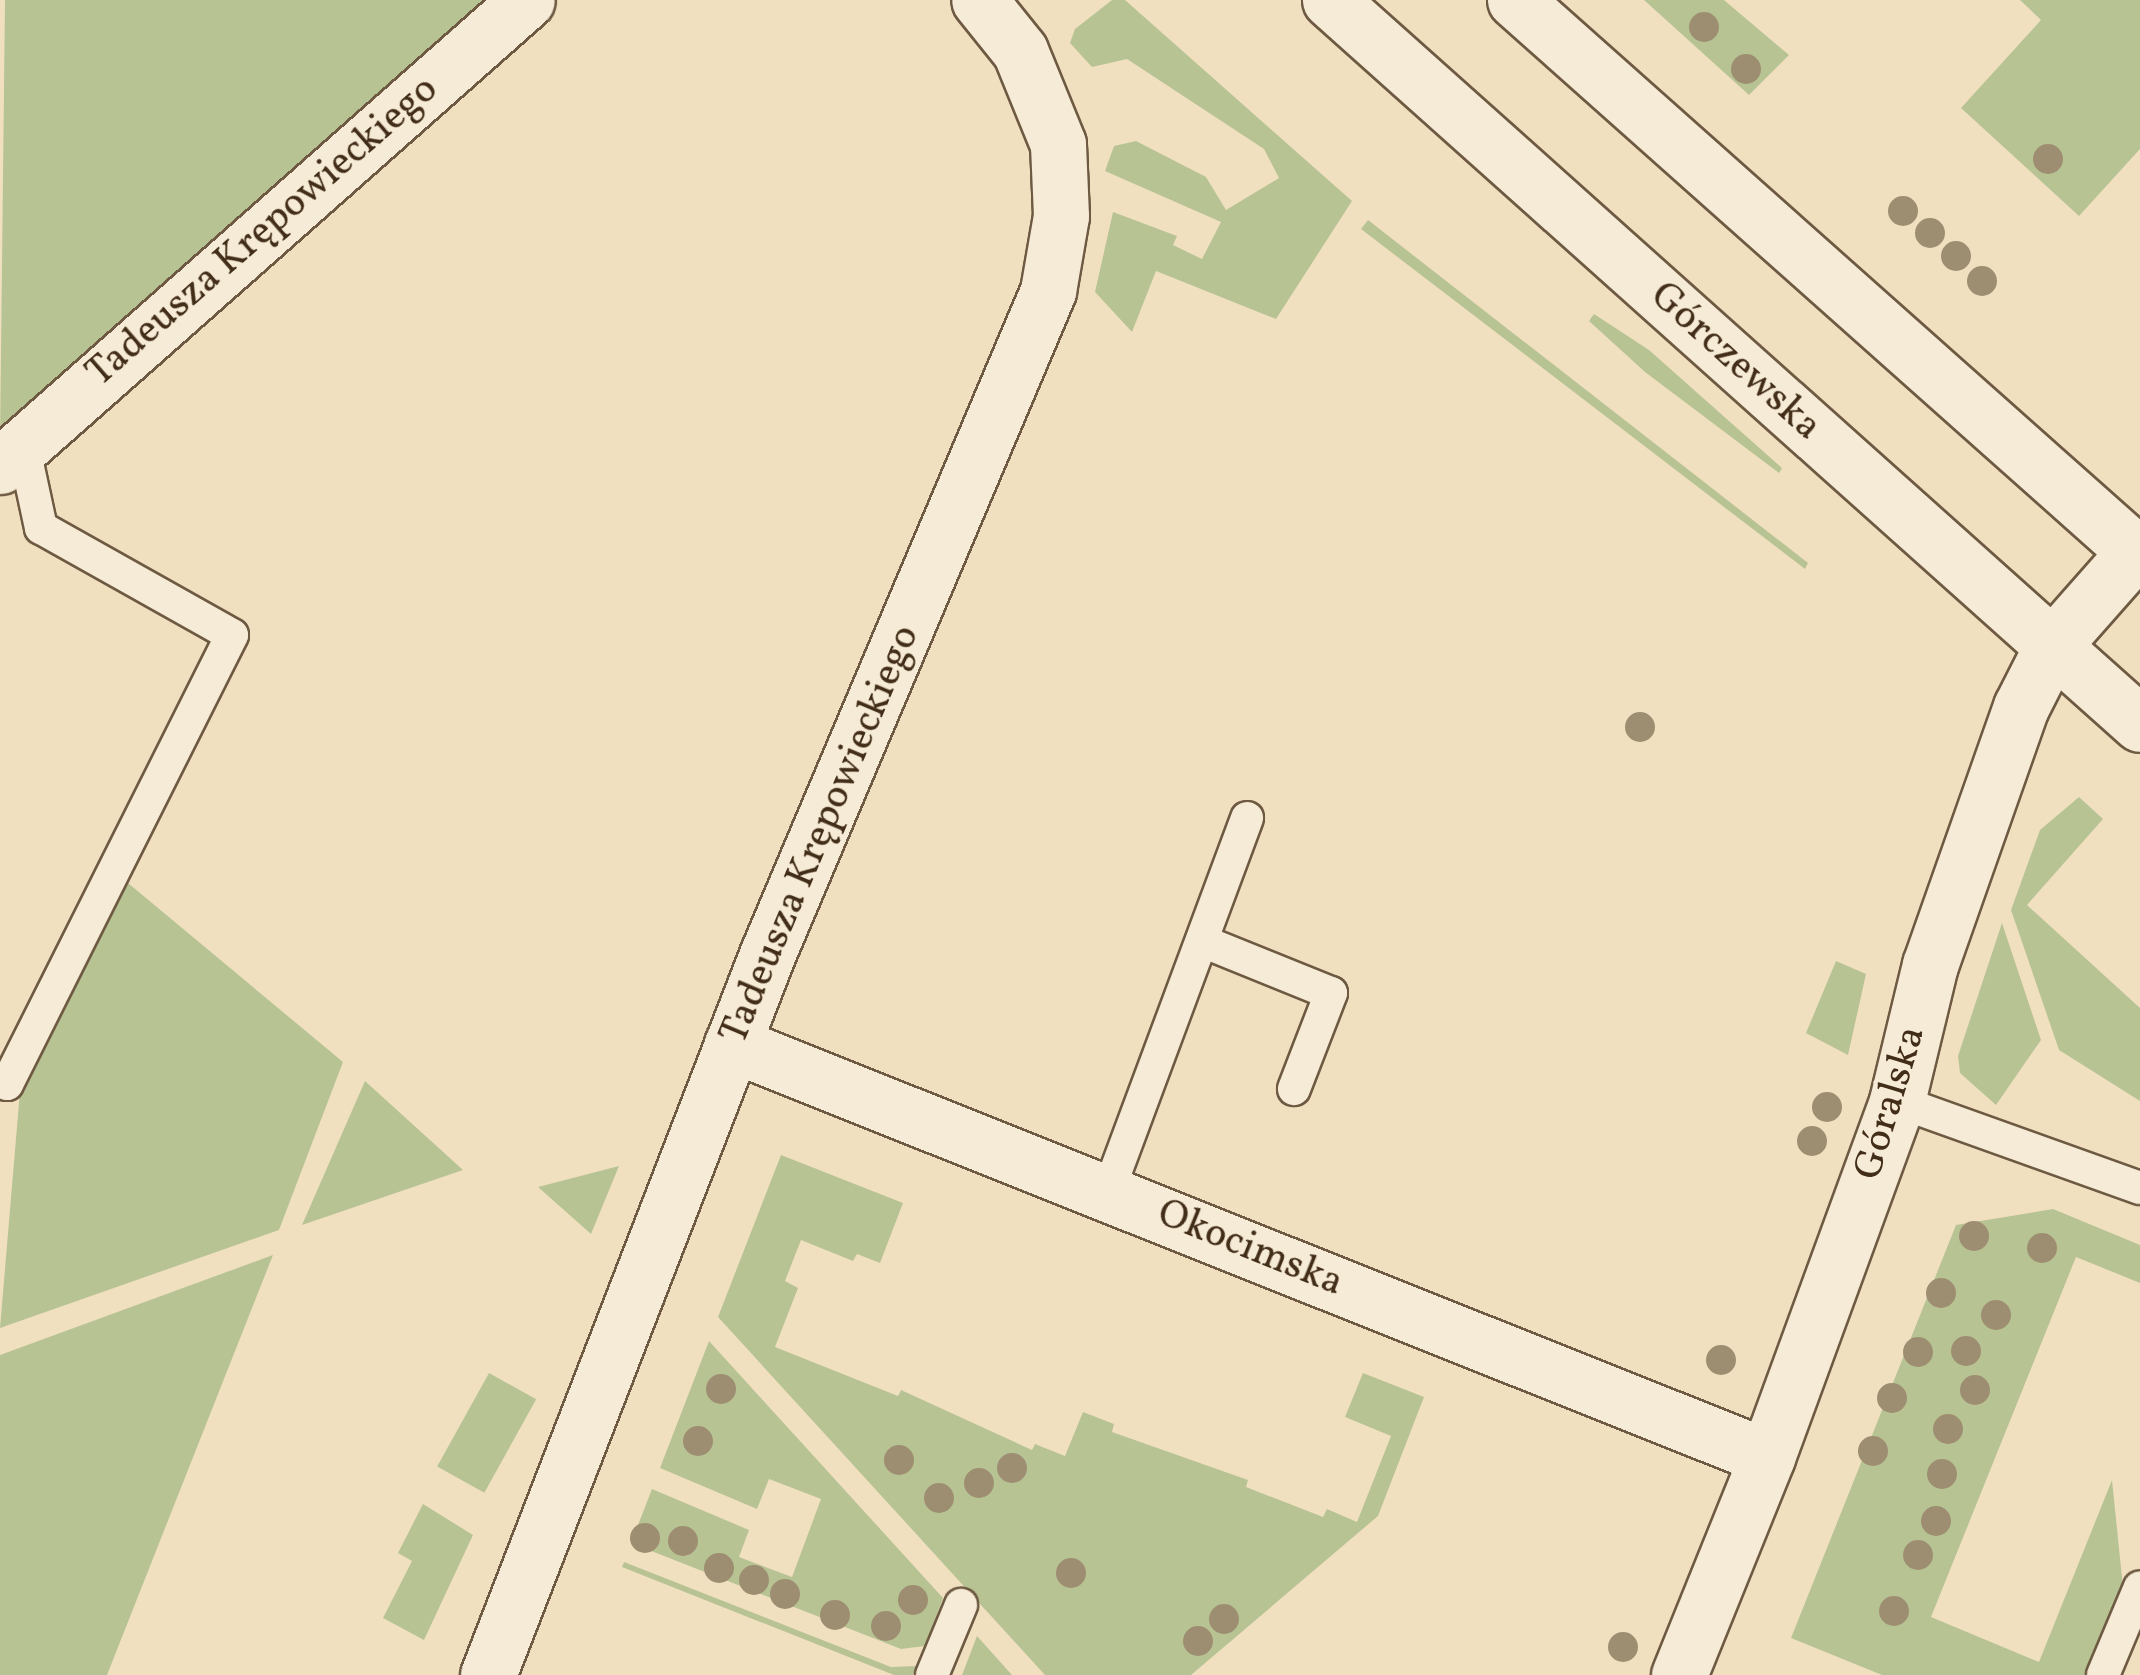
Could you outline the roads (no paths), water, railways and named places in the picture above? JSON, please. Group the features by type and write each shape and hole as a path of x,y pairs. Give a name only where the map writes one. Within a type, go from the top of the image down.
{"street":[{"name":"Tadeusza Krępowieckiego","path":"12,455 526,0"},
{"name":"Tadeusza Krępowieckiego","path":"488,1675 732,1044 1048,291 1061,216 1058,144 1020,51 979,0"},
{"name":"Górczewska","path":"1330,0 2140,724"},
{"path":"1515,0 2138,554"},
{"name":"Góralska","path":"1679,1675 1768,1457 1897,1101 1930,965 2021,708 2052,646 2138,554"},
{"name":"Okocimska","path":"732,1044 1768,1457"}],"lane":[{"path":"0,1080 6,1084 16,1067 232,635 42,528 12,455"},
{"path":"1108,1192 1247,818"},
{"path":"1202,940 1331,993 1294,1089"},
{"path":"1897,1101 2140,1188"},
{"path":"2102,1675 2140,1587"},
{"path":"932,1675 962,1604"}]}
